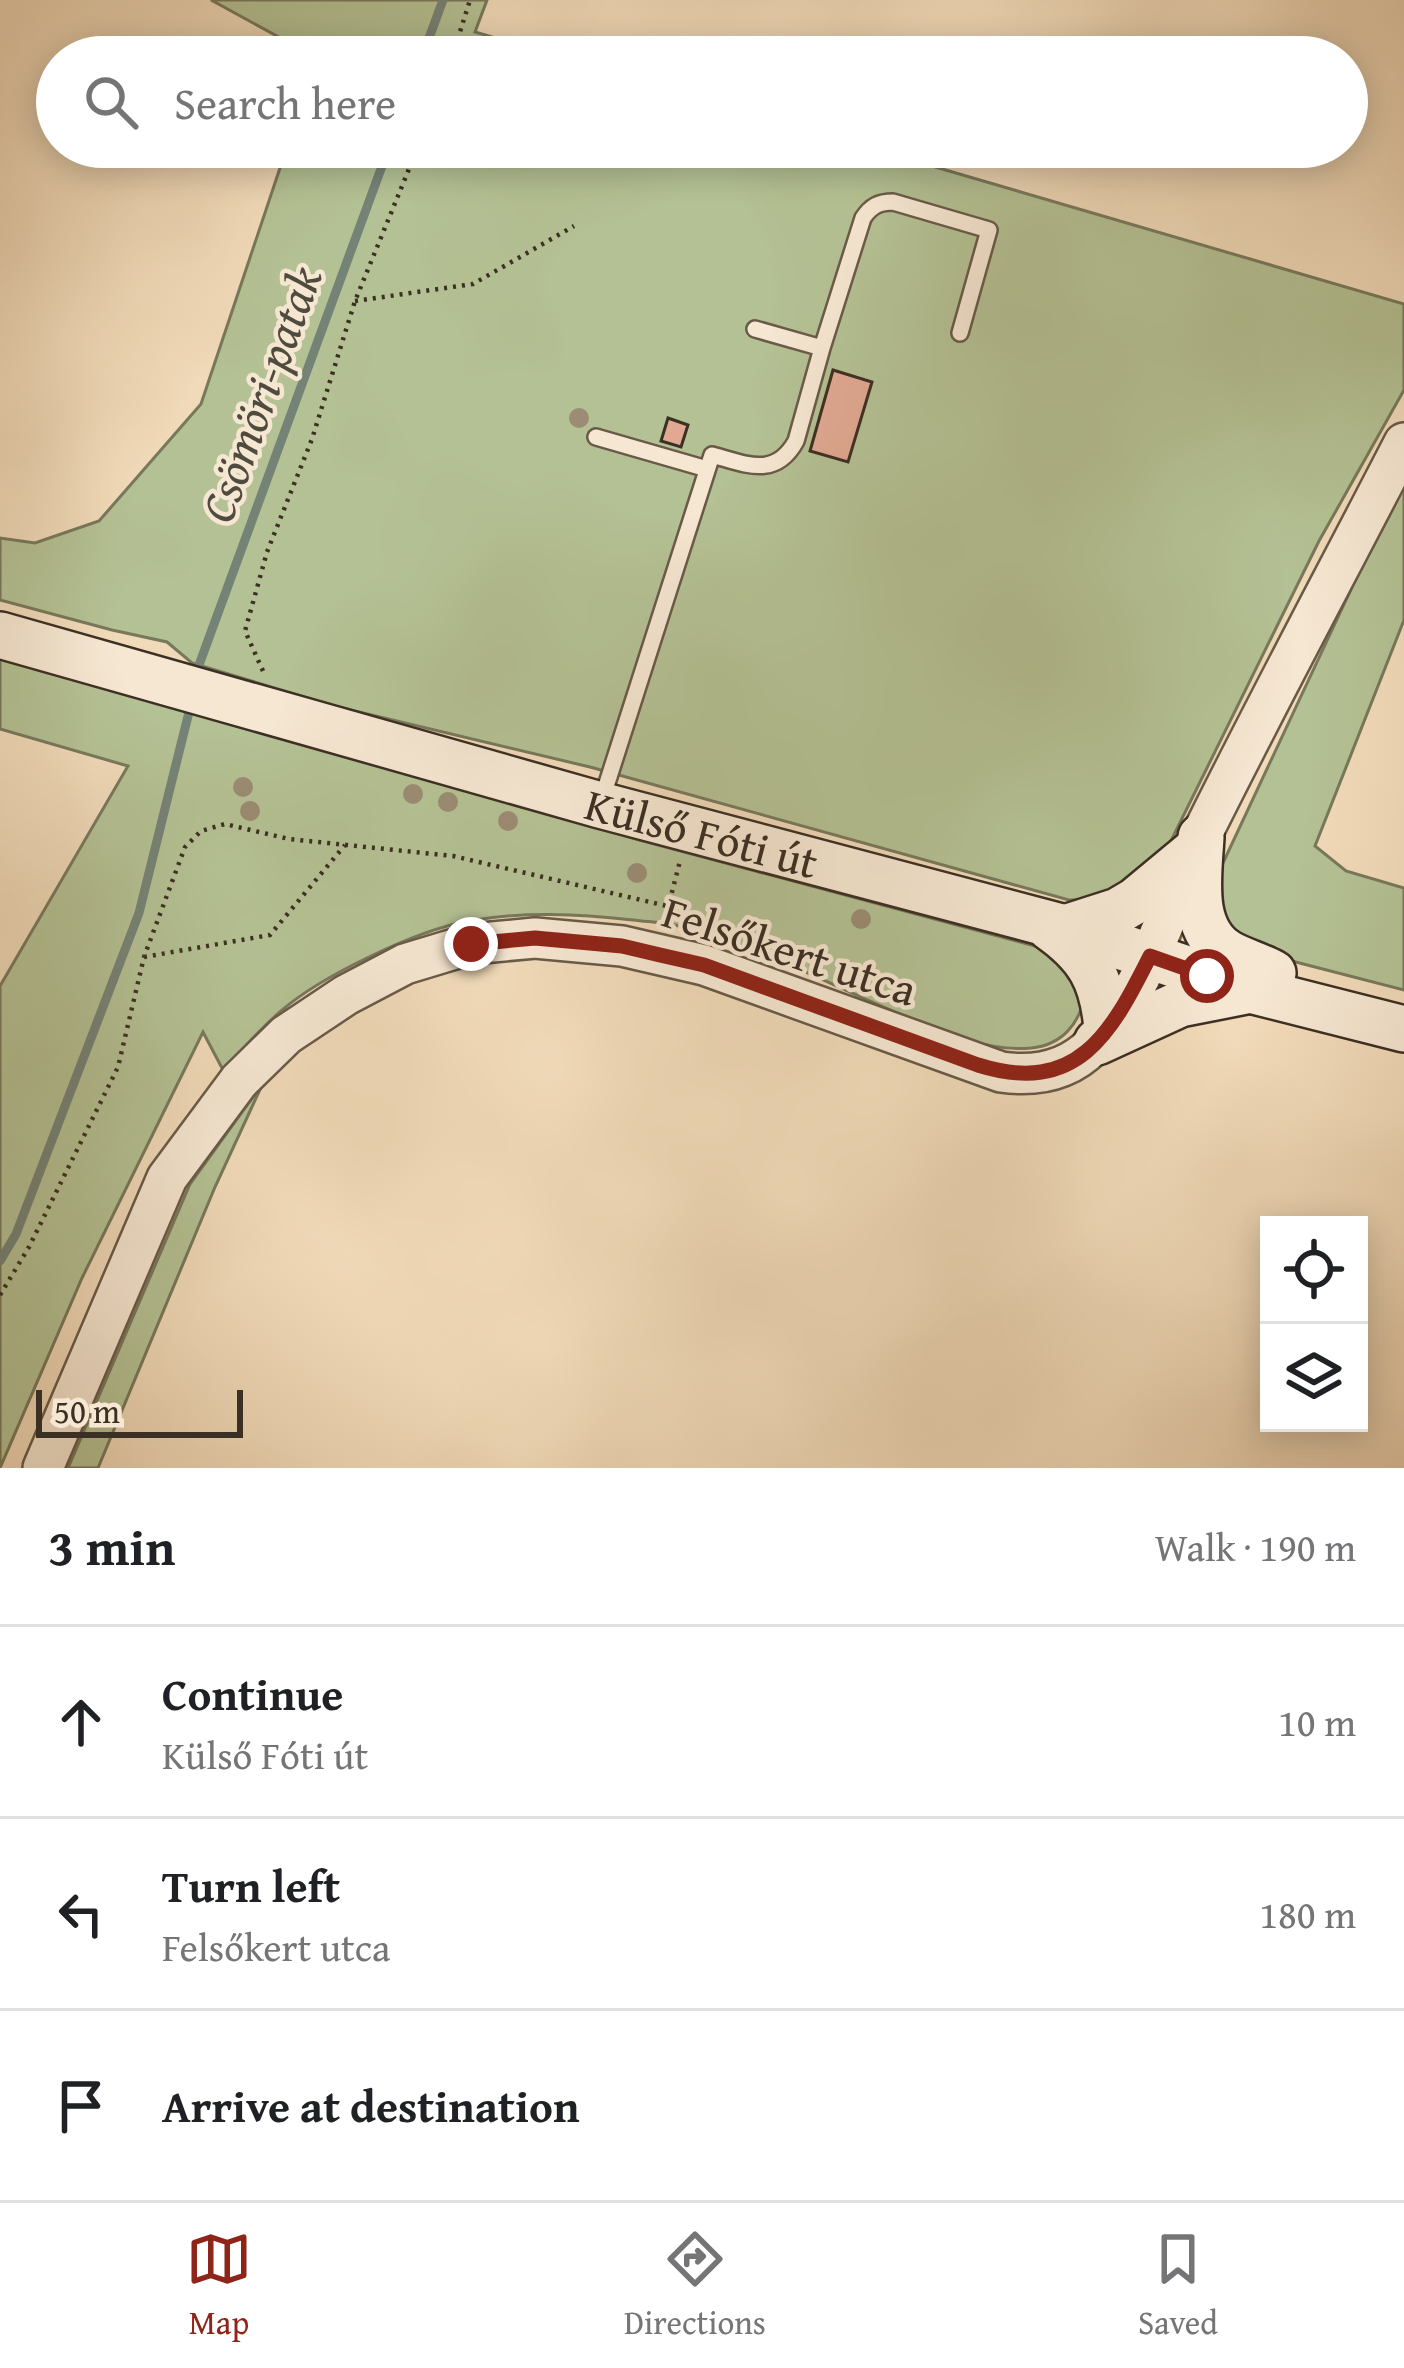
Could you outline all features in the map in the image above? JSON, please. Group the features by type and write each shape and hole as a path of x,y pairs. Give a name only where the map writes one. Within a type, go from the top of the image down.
{"main road":[{"name":"Külső Fóti út","path":"0,635 162,682 252,689 600,805 1053,925 1250,990 1404,1029"},
{"path":"1053,925 1118,911 1197,844"},
{"path":"1197,844 1199,900 1212,939 1234,956 1269,971 1310,1007"},
{"path":"1053,925 1090,965 1102,992 1102,1036 1180,1004 1250,990"}],"street":[{"name":"Felsőkert utca","path":"43,1468 167,1178 239,1081 286,1035 346,995 405,964 471,944 535,938 622,946 704,965 1001,1072 1050,1071 1076,1060 1102,1036 1124,1005 1197,844 1404,443"}],"lane":[{"path":"600,805 712,455 755,466 781,461 790,452 862,218 869,209 893,202 989,230 960,333"},
{"path":"755,329 822,348"},
{"path":"596,437 707,469"}],"path":[{"path":"459,36 470,0"},
{"path":"252,689 245,631 267,552 312,439 355,301 409,168"},
{"path":"355,301 473,284 574,226"},
{"path":"0,1295 29,1247 118,1066 144,957 185,847 200,831 225,824 289,838 453,856 667,905"},
{"path":"660,955 667,905 689,830"},
{"path":"144,957 270,935 345,845"}],"green space":[{"path":"211,0 487,0 475,32 488,36 277,36"},
{"path":"280,168 939,168 1404,304 1404,390 1319,541 1163,857 1106,899 1069,900 590,767 334,706 192,663 167,642 0,600 0,538 35,543 99,521 201,404"},
{"path":"1404,476 1404,620 1315,846 1346,871 1404,888 1404,990 1257,952 1229,934 1215,880"},
{"path":"0,647 636,839 1046,949 1056,953 1085,996 1082,1006 1073,1024 1052,1043 1013,1048 955,1036 757,951 668,924 572,915 510,916 448,926 397,944 298,997 223,1070 203,1032 82,1278 0,1468 0,986 128,766 0,729"},
{"path":"263,1083 98,1468 68,1468 190,1184"}],"building":[{"path":"833,370 872,382 848,462 810,451"},
{"path":"668,418 688,425 681,447 661,441"}],"waterway":[{"name":"Csömöri-patak","path":"430,36 443,0"},
{"name":"Csömöri-patak","path":"199,665 381,168"},
{"name":"Csömöri-patak","path":"0,1261 16,1234 139,913 191,704"}],"route":[{"path":"471,944 535,938 622,946 704,965 978,1065 1026,1074 1064,1067 1086,1052 1124,1005 1150,956 1207,976"}]}
